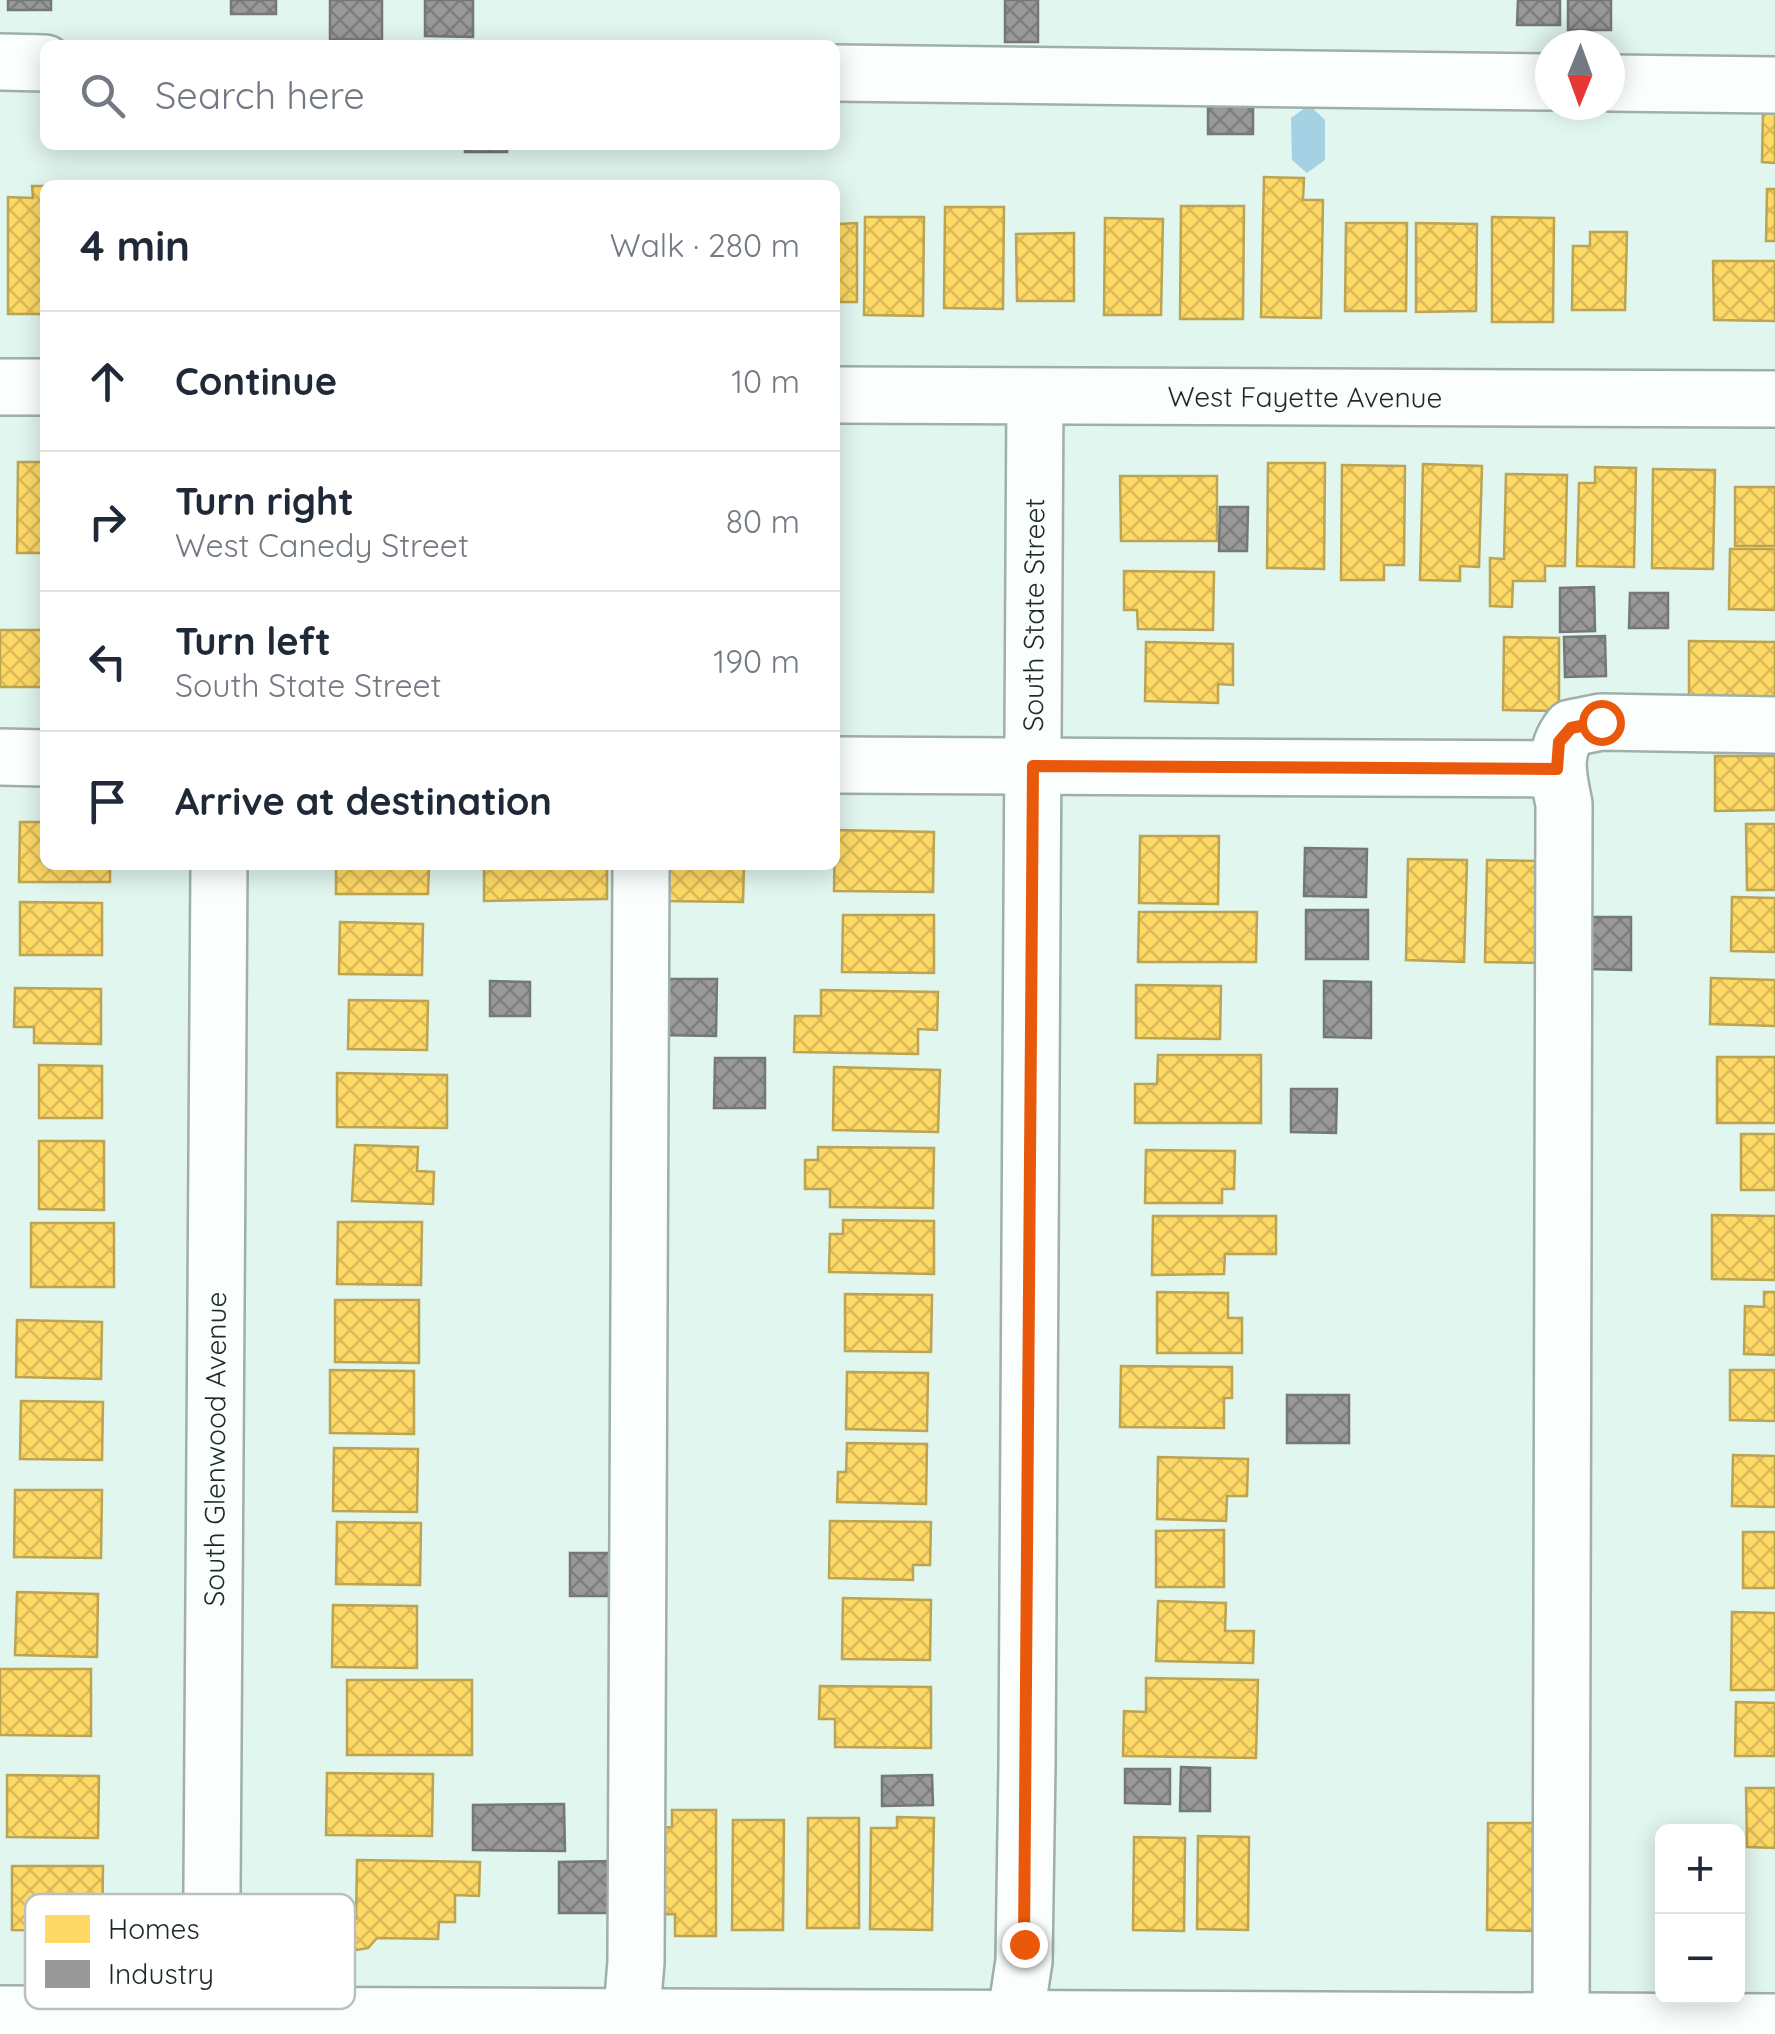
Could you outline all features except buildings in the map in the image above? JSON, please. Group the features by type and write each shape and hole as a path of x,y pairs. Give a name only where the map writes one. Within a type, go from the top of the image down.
{"street":[{"path":"0,62 40,63"},
{"path":"840,73 1535,82"},
{"path":"1625,83 1775,85"},
{"path":"0,387 40,387"},
{"name":"West Fayette Avenue","path":"840,395 1775,400"},
{"name":"South State Street","path":"1014,2026 1024,1961 1027,1765 1035,397"},
{"path":"1561,2021 1564,804 1557,769 1559,742 1571,728 1601,722 1775,725"},
{"path":"0,758 40,758"},
{"path":"840,765 1557,769"},
{"name":"South Glenwood Avenue","path":"212,1894 219,870"},
{"path":"630,2026 636,1962 640,870"},
{"path":"0,2014 211,2025 1775,2022"}],"water":[{"path":"1309,105 1325,120 1325,160 1307,173 1292,160 1291,118"}],"route":[{"path":"1024,1944 1033,766 1557,769 1559,742 1571,728 1601,722"}]}
